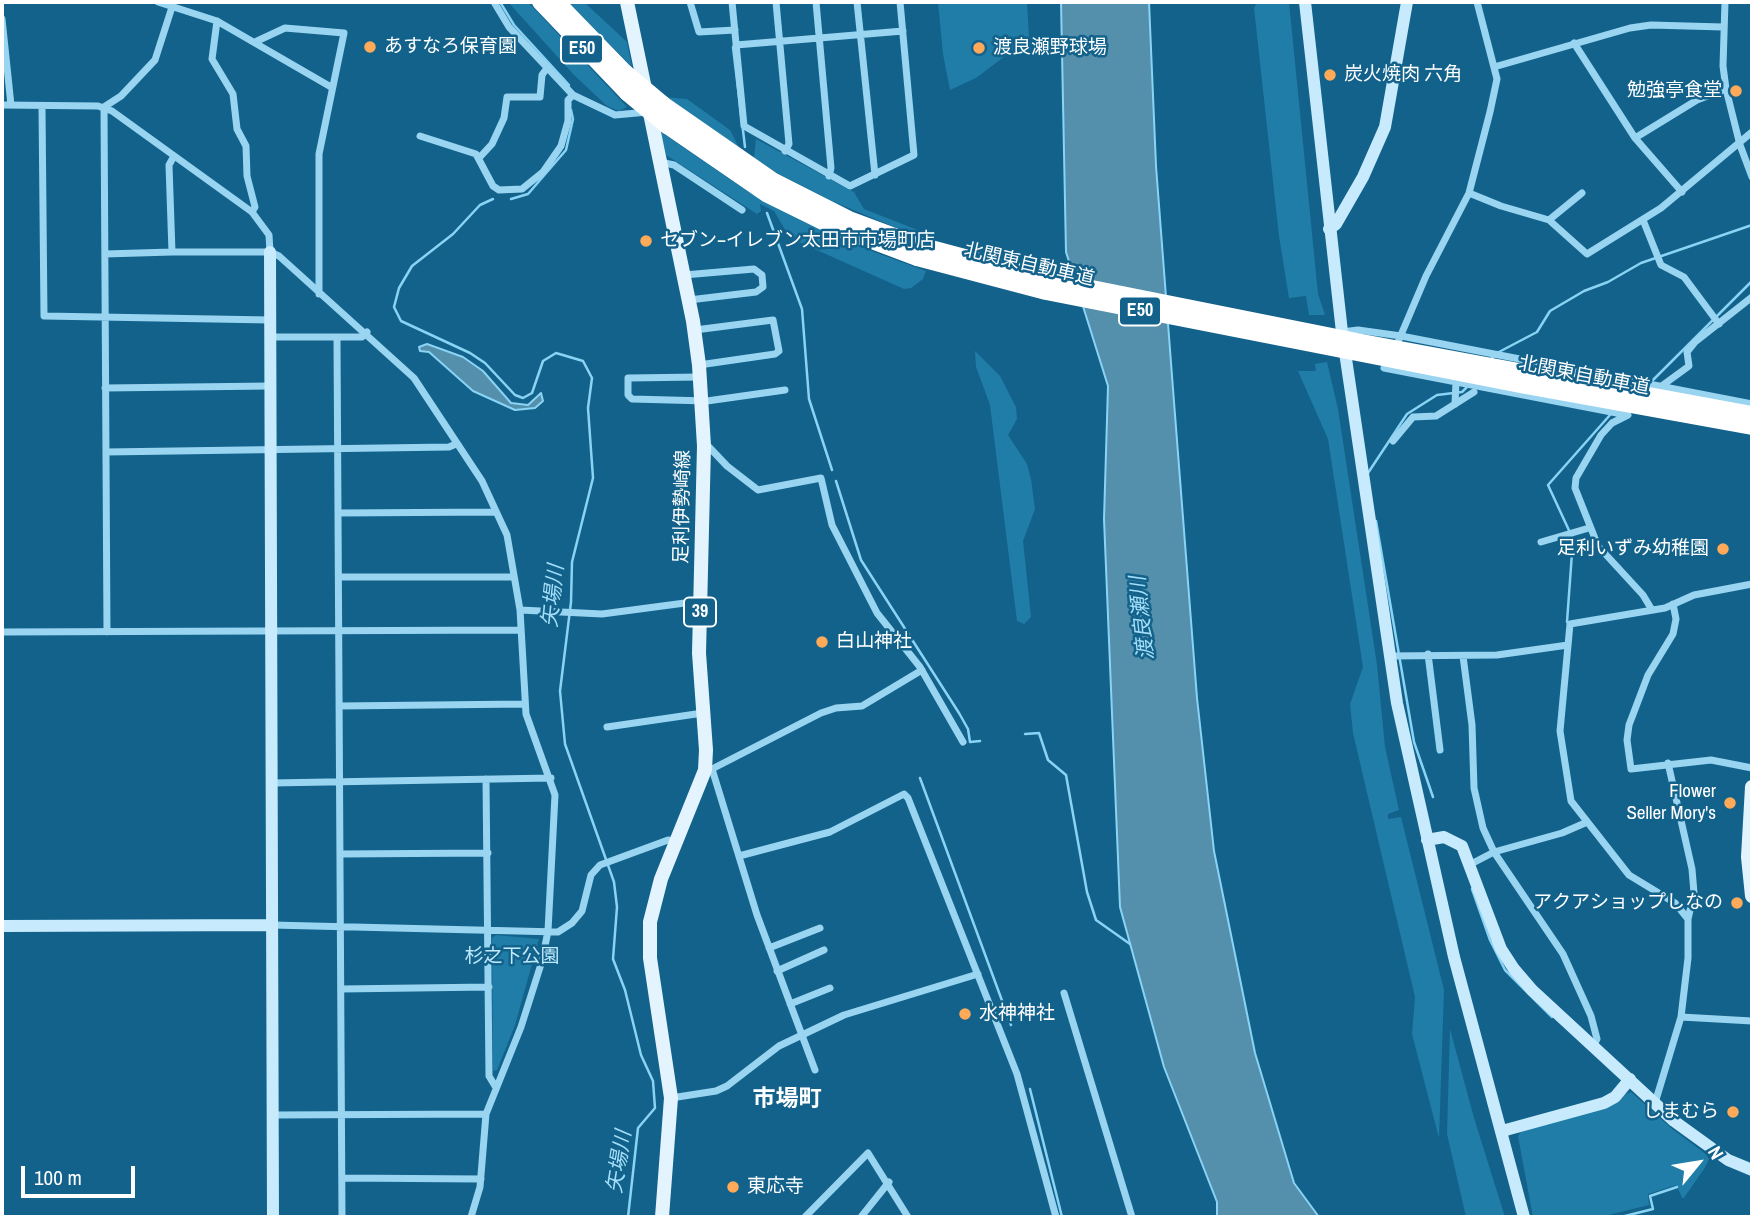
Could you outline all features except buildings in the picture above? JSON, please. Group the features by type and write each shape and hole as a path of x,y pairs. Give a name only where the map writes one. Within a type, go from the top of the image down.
{"highway":[{"name":"北関東自動車道","path":"540,2 627,93 667,126 718,164 775,199 827,224 1046,292 1520,385 1752,427"},
{"name":"北関東自動車道","path":"557,2 656,108 774,181 917,251 1402,350 1752,414"}],"main road":[{"name":"足利伊勢崎線","path":"627,2 656,108 660,162 700,371 704,446 700,601 703,713 708,770 674,841 656,892 649,937 671,1098 662,1217"},
{"path":"1752,787 1748,857 1752,896"}],"street":[{"path":"158,2 173,4 217,20 331,87"},
{"path":"494,2 509,27 573,95 615,115 656,108"},
{"path":"690,2 699,32 735,30"},
{"path":"732,2 744,126 850,186 914,155 900,2"},
{"path":"776,2 789,144 785,151"},
{"path":"816,2 831,168 829,176"},
{"path":"857,2 875,175"},
{"path":"1305,2 1342,331 1390,656 1454,957 1524,1217"},
{"path":"1329,229 1340,218 1381,140 1407,2"},
{"path":"1477,2 1497,79 1469,193 1426,276 1401,336 1384,368 1627,415"},
{"path":"1726,2 1723,27 1726,89 1740,145 1752,177"},
{"path":"2,105 104,107 121,96 155,60 173,4"},
{"path":"2,19 11,105"},
{"path":"217,20 212,59 233,94 237,129 246,146 247,176 255,207 252,212"},
{"path":"1494,66 1651,25 1723,27"},
{"path":"255,42 285,28 344,33 331,87 317,186 319,294"},
{"path":"736,45 903,31"},
{"path":"1574,43 1635,138 1682,192"},
{"path":"480,156 492,144 504,118 507,97 540,97 542,75 547,68"},
{"path":"1635,138 1697,100 1726,89"},
{"path":"420,136 470,150 480,156 495,188 515,191 528,187 561,146 568,121 568,100 573,95"},
{"path":"42,107 43,313 49,318 270,320"},
{"path":"104,107 252,212 269,235 273,1217"},
{"path":"104,107 107,632"},
{"path":"1469,193 1549,220 1587,254 1643,220 1682,192 1752,132"},
{"path":"172,252 169,165 174,156"},
{"path":"660,162 674,165 741,210"},
{"path":"1549,220 1582,193"},
{"path":"1643,220 1661,265 1684,276 1719,324"},
{"path":"105,254 270,252 279,256 319,294 367,332 422,388 482,481 507,535 520,610 528,722 551,778 555,795 548,931 525,1014 486,1114 481,1179 471,1217"},
{"path":"683,275 754,269 762,275 763,287 756,292 688,300"},
{"path":"1652,610 1643,595 1598,546 1589,528 1574,482 1607,428 1689,366 1687,352 1752,297"},
{"path":"694,330 773,320 779,351 700,371 628,379 628,395 632,399 702,400 785,390"},
{"path":"1342,331 1358,330 1401,336 1658,388 1752,404"},
{"path":"270,337 362,337 367,332"},
{"path":"337,338 342,1217"},
{"path":"1455,404 1456,382"},
{"path":"105,388 270,386"},
{"path":"1393,441 1413,417 1419,414 1433,417 1474,392"},
{"path":"106,452 271,447 449,447 456,444"},
{"path":"704,446 709,447 727,466 758,491 821,478 832,525 862,585 877,613 922,670 962,742"},
{"path":"338,513 496,512"},
{"path":"1541,541 1589,528"},
{"path":"339,577 514,578"},
{"path":"1688,919 1675,903 1629,875 1585,823 1571,801 1561,752 1561,709 1570,624 1652,610 1694,595 1752,584"},
{"path":"520,610 602,614 700,601"},
{"path":"1673,604 1675,628 1643,688 1629,724 1627,740 1631,769 1668,763 1711,761 1752,768"},
{"path":"2,632 521,631"},
{"path":"1390,656 1463,656 1567,645"},
{"path":"1428,654 1440,750"},
{"path":"1463,656 1472,725 1474,788 1483,828 1494,852 1569,966 1591,1016 1597,1039 1594,1045"},
{"path":"815,1070 777,971 708,770 768,737 821,713 836,708 862,706 922,670"},
{"path":"340,706 525,704"},
{"path":"607,727 703,713"},
{"path":"1655,1103 1681,1017 1688,958 1688,919 1694,893 1692,869 1668,763"},
{"path":"272,783 551,778"},
{"path":"486,779 489,1076 495,1086"},
{"path":"739,856 830,832 904,794 911,802 1017,1074 1056,1217"},
{"path":"1471,864 1494,852 1562,834 1585,823"},
{"path":"1427,840 1454,839 1462,846 1471,864 1496,937 1514,969 1655,1103 1728,1160 1752,1170"},
{"path":"2,926 272,925 548,931 565,929 576,919 584,905 591,875 603,863 668,840 674,841"},
{"path":"340,854 488,853"},
{"path":"769,948 820,928"},
{"path":"777,971 824,950"},
{"path":"671,1098 716,1091 727,1086 776,1048 868,1005 978,974"},
{"path":"341,989 489,988"},
{"path":"790,1003 830,988"},
{"path":"1063,993 1132,1217"},
{"path":"1681,1017 1752,1021"},
{"path":"1502,1131 1604,1103 1615,1097 1630,1079"},
{"path":"273,1115 486,1114"},
{"path":"805,1217 868,1153 908,1217"},
{"path":"342,1178 481,1179"},
{"path":"861,1217 888,1182"}],"green space":[{"path":"508,2 528,2 627,107 619,111 607,106 575,76"},
{"path":"568,2 584,2 627,42 632,67"},
{"name":"渡良瀬野球場","path":"938,2 1027,2 1029,38 976,78 950,90"},
{"path":"1257,2 1289,2 1318,294 1325,315 1309,315 1306,296 1289,298 1279,236 1254,8"},
{"path":"664,97 687,99 730,130 740,150"},
{"path":"661,132 750,193 858,246 926,271 923,279 911,288 904,289 790,238 774,211 760,204 761,211 757,214 666,155"},
{"path":"756,139 854,192 864,209 920,231 921,238 834,202 779,174 754,158"},
{"path":"975,351 1000,376 1016,407 1017,419 1008,435 1027,464 1031,479 1035,509 1023,541 1031,617 1024,624 1017,621 990,405 976,367"},
{"path":"1327,362 1338,409 1377,665 1385,747 1399,810 1388,814 1388,819 1401,817 1444,990 1439,1138 1412,1034 1415,997 1353,733 1350,704 1363,667 1328,439 1298,371 1316,371 1315,364"},
{"name":"杉之下公園","path":"496,935 539,939 515,1025 497,1070 493,1071 492,938"},
{"path":"1450,1029 1505,1217 1466,1217 1447,1134"},
{"path":"1631,1092 1709,1159 1683,1199 1676,1185 1648,1194 1649,1205 1600,1217 1533,1217 1518,1136 1521,1132"}],"water":[{"name":"渡良瀬川","path":"1061,2 1149,2 1156,166 1173,389 1197,698 1214,851 1255,1053 1294,1183 1319,1217 1217,1217 1217,1202 1164,1067 1120,907 1104,519 1108,386 1066,252"},
{"path":"427,344 463,357 483,371 511,403 528,405 541,393 543,401 535,408 515,410 473,391 429,352 420,351 419,347"}],"waterway":[{"name":"矢場川","path":"500,2 514,25 569,85"},
{"path":"733,47 745,147"},
{"name":"矢場川","path":"511,199 528,194 566,150 573,119 571,110"},
{"name":"矢場川","path":"493,199 480,205 453,234 412,266 399,288 394,307 401,321 470,353 485,363 515,395 523,398 532,393 543,361 556,353 583,361 592,378 588,408 593,478 572,562 571,602 560,691 565,744 614,882 617,907 613,959 625,990 641,1055 653,1081 655,1108 638,1128 628,1217"},
{"path":"767,213 802,309 809,399 832,470"},
{"path":"1490,360 1497,353 1537,332 1550,311 1584,291 1608,282 1641,263 1752,225"},
{"path":"1651,382 1752,281"},
{"path":"1368,473 1407,414 1437,395 1462,392 1468,386"},
{"path":"1567,622 1573,539 1548,485 1610,415"},
{"path":"836,481 861,560 959,713 968,729 970,742 980,741"},
{"path":"1376,521 1414,742 1433,797"},
{"path":"1025,734 1039,733 1048,760 1066,775 1087,892 1096,920 1130,944"},
{"path":"920,778 1011,1025"},
{"path":"1472,889 1490,940 1505,970 1552,1017"},
{"path":"1030,1089 1062,1217"},
{"path":"1621,1217 1653,1209 1650,1196 1677,1187"}],"place":[{"name":"あすなろ保育園","path":"370,47"},
{"name":"渡良瀬野球場","path":"979,48"},
{"name":"炭火焼肉 六角","path":"1330,75"},
{"name":"勉強亭食堂","path":"1736,91"},
{"name":"セブン−イレブン太田市市場町店","path":"646,241"},
{"name":"足利いずみ幼稚園","path":"1723,549"},
{"name":"白山神社","path":"822,642"},
{"name":"Flower Seller Mory's","path":"1730,803"},
{"name":"アクアショップしなの","path":"1737,903"},
{"name":"水神神社","path":"965,1014"},
{"name":"しまむら","path":"1733,1112"},
{"name":"東応寺","path":"733,1187"}],"district":[{"name":"市場町","path":"787,1100"}]}
